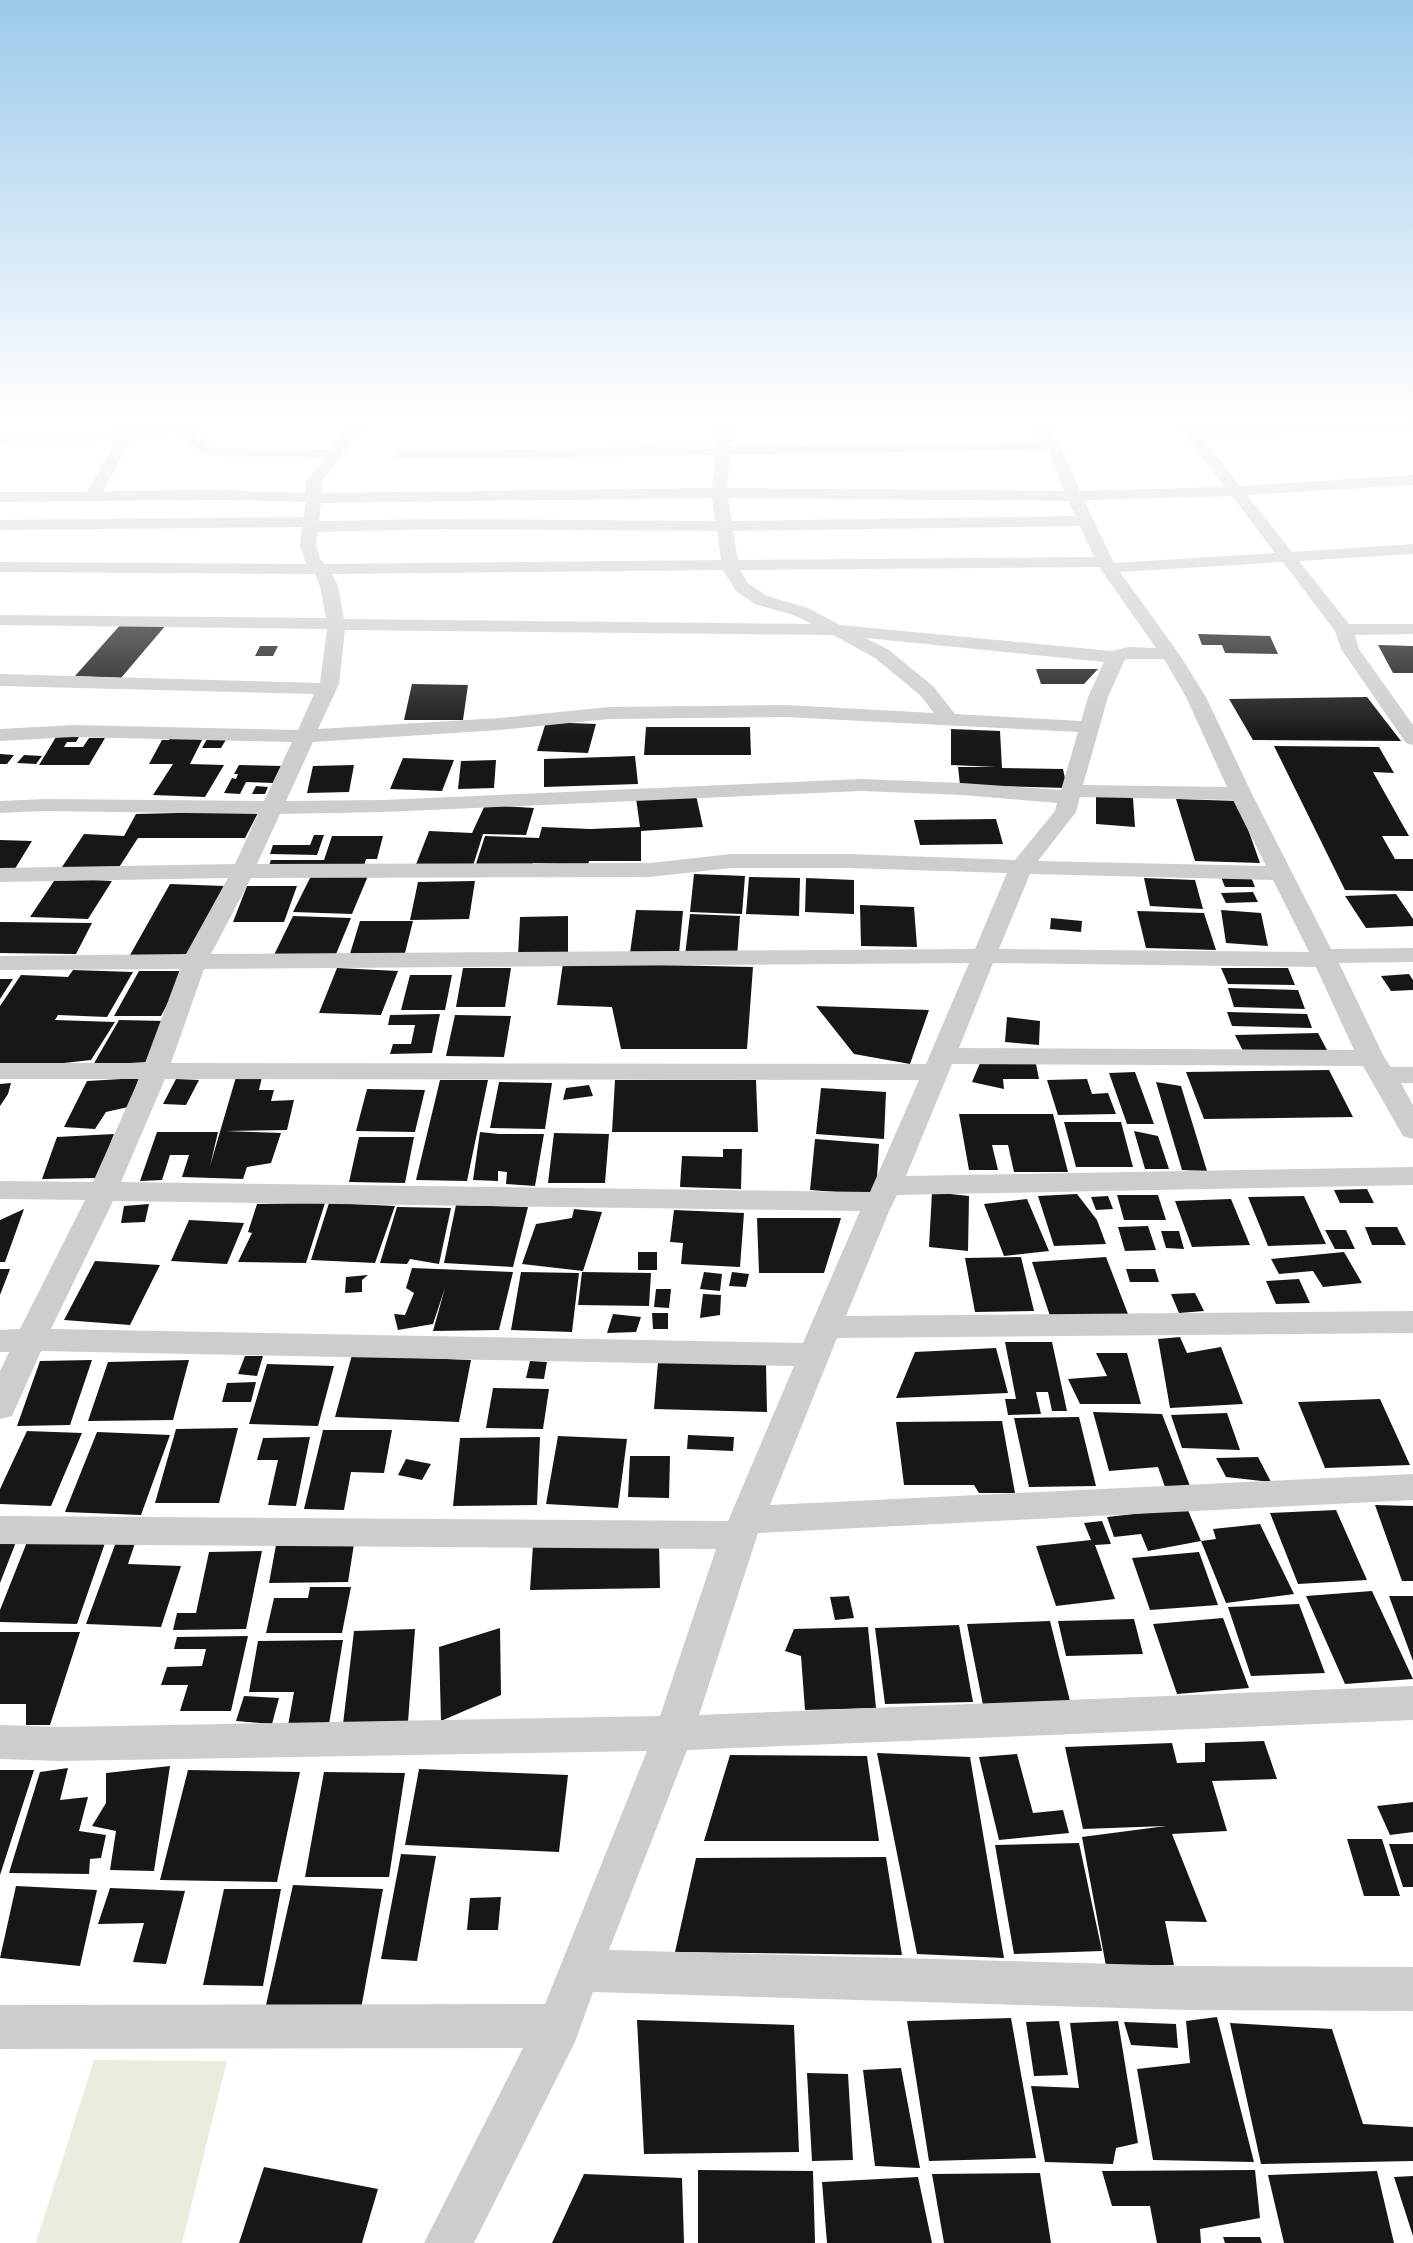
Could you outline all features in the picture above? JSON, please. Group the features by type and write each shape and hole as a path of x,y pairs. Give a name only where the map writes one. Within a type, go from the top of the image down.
{"street":[{"path":"0,1406 15,1340 104,1190 155,1072 194,962 243,871 325,689 329,684 336,623 329,586 321,569 312,561 308,545 310,529"},
{"path":"724,529 732,574 742,587 761,600 802,612 882,654 927,691 950,719"},
{"path":"1089,529 1106,565 1170,654 1196,698 1241,794 1377,1066 1413,1130"},
{"path":"1266,529 1344,630 1350,649 1413,739"},
{"path":"0,567 321,569 1106,565 1413,549"},
{"path":"0,620 836,630 1115,657 1128,653 1170,654"},
{"path":"1344,630 1413,629"},
{"path":"448,2243 559,2026 579,1970 674,1733 743,1527 1021,867 1065,812 1098,697 1115,657"},
{"path":"0,680 325,689"},
{"path":"0,735 74,732 304,736 500,724 608,713 785,710 1089,727"},
{"path":"0,807 100,805 271,808 383,806 861,785 1070,794 1168,791 1241,794"},
{"path":"0,875 243,871 650,870 730,862 839,861 1281,873"},
{"path":"0,963 984,956 1324,958 1413,955"},
{"path":"0,1072 939,1064 1377,1066 1413,1075"},
{"path":"0,1190 883,1194 1413,1176"},
{"path":"15,1340 821,1341 1413,1322"},
{"path":"0,1530 743,1527 1413,1487"},
{"path":"0,1742 70,1744 674,1733 1413,1703"},
{"path":"579,1970 1187,1988 1413,1989"},
{"path":"0,2027 559,2026"}],"shaded area":[{"path":"94,2060 227,2061 182,2243 36,2243"}],"building":[{"path":"122,623 166,625 121,678 75,676"},
{"path":"1198,634 1270,636 1278,654 1225,653 1222,645 1202,645"},
{"path":"1378,645 1413,646 1413,673 1393,673"},
{"path":"260,646 278,646 273,656 255,656"},
{"path":"1036,669 1098,669 1084,684 1041,684"},
{"path":"412,684 468,685 463,720 404,720"},
{"path":"1367,697 1401,741 1253,740 1229,699"},
{"path":"546,722 596,724 588,753 537,751"},
{"path":"646,727 750,727 751,755 644,755"},
{"path":"951,729 1000,731 1002,768 1063,769 1067,788 960,785 958,767 996,767 951,765"},
{"path":"171,736 204,736 190,764 224,765 205,797 153,795 173,764 149,764 162,740 169,740"},
{"path":"56,737 79,737 76,742 67,742 64,747 83,747 89,738 105,738 89,765 39,765"},
{"path":"208,737 227,738 221,748 202,748"},
{"path":"1274,746 1379,747 1394,773 1373,772 1409,836 1382,836 1395,859 1413,859 1413,891 1345,890"},
{"path":"0,754 14,755 7,764 0,764"},
{"path":"24,755 42,756 36,764 17,763"},
{"path":"635,756 638,784 544,787 544,759"},
{"path":"403,758 454,760 442,791 390,789"},
{"path":"496,760 494,788 458,789 461,761"},
{"path":"239,765 282,766 273,783 246,782 240,794 224,793 232,778 236,779 238,774 234,774"},
{"path":"354,765 349,792 307,793 313,766"},
{"path":"256,786 268,787 265,794 252,794"},
{"path":"696,795 703,827 641,831 641,861 589,861 588,865 533,863 531,867 475,867 485,836 539,838 542,827 590,829 640,827 636,798"},
{"path":"1096,795 1133,798 1135,827 1096,824"},
{"path":"1176,799 1238,801 1260,863 1195,861"},
{"path":"485,805 534,808 526,835 483,834 472,869 415,867 429,831 472,833"},
{"path":"259,811 245,838 138,838 116,872 60,870 84,834 124,836 136,814"},
{"path":"996,819 1003,844 920,845 914,820"},
{"path":"314,835 324,835 317,855 270,854 273,845 310,845"},
{"path":"332,836 383,836 377,859 366,859 364,866 268,868 271,860 324,860"},
{"path":"0,840 32,841 13,872 0,872"},
{"path":"312,874 368,876 352,914 293,912"},
{"path":"694,874 745,876 742,914 690,912"},
{"path":"749,877 800,878 799,916 746,914"},
{"path":"1221,877 1251,877 1255,887 1225,887"},
{"path":"56,878 112,881 88,919 30,917"},
{"path":"806,878 854,880 854,914 805,912"},
{"path":"1144,878 1195,880 1203,909 1150,906"},
{"path":"475,881 469,919 410,920 418,882"},
{"path":"170,884 224,886 186,958 130,955"},
{"path":"247,886 297,886 284,922 233,922"},
{"path":"1253,892 1258,902 1226,903 1221,893"},
{"path":"1396,894 1413,919 1413,926 1366,928 1345,896"},
{"path":"860,905 914,907 917,947 861,946"},
{"path":"636,910 683,911 679,954 630,953"},
{"path":"1221,910 1261,913 1268,946 1226,943"},
{"path":"1137,911 1204,913 1216,950 1146,948"},
{"path":"690,914 740,916 737,957 685,955"},
{"path":"293,916 351,918 334,959 273,957"},
{"path":"568,916 568,955 518,956 520,917"},
{"path":"1051,918 1082,921 1081,932 1050,929"},
{"path":"360,921 413,921 404,957 349,957"},
{"path":"0,922 92,923 76,954 0,953"},
{"path":"563,963 753,967 747,1049 621,1049 612,1007 557,1005"},
{"path":"337,968 398,971 381,1015 319,1013"},
{"path":"463,968 511,968 505,1007 456,1007"},
{"path":"1221,968 1288,968 1295,985 1228,984"},
{"path":"73,970 133,972 107,1017 58,1015 55,1020 115,1022 91,1060 28,1067 0,1067 0,1006 21,975 68,977"},
{"path":"139,971 185,971 161,1016 114,1016"},
{"path":"1409,974 1413,980 1413,990 1391,991 1381,976"},
{"path":"410,975 452,975 445,1010 401,1010"},
{"path":"0,979 13,979 0,999"},
{"path":"1228,988 1298,990 1305,1009 1234,1007"},
{"path":"816,1006 929,1010 910,1064 854,1054"},
{"path":"1227,1012 1307,1014 1312,1028 1232,1026"},
{"path":"440,1014 432,1053 390,1054 393,1044 411,1044 415,1025 388,1025 390,1015"},
{"path":"455,1015 511,1016 504,1057 446,1056"},
{"path":"1007,1017 1040,1021 1039,1045 1005,1042"},
{"path":"119,1020 166,1021 149,1062 93,1065"},
{"path":"1318,1033 1327,1050 1243,1051 1235,1035"},
{"path":"980,1063 1036,1064 1039,1079 1003,1079 1004,1089 972,1082"},
{"path":"1329,1070 1353,1117 1204,1119 1186,1072"},
{"path":"1135,1072 1154,1124 1127,1124 1109,1073"},
{"path":"236,1077 262,1077 259,1090 274,1090 271,1101 294,1100 287,1130 225,1131 281,1133 271,1163 247,1167 243,1179 182,1177 189,1155 170,1155 162,1180 140,1181 157,1132 218,1132 210,1166"},
{"path":"139,1078 128,1107 106,1112 95,1129 64,1127 87,1081"},
{"path":"176,1079 199,1080 186,1105 163,1104"},
{"path":"1087,1079 1092,1094 1108,1093 1116,1114 1058,1115 1047,1080"},
{"path":"440,1080 488,1080 467,1181 416,1180"},
{"path":"615,1080 756,1080 758,1132 612,1132"},
{"path":"499,1082 552,1083 545,1129 490,1128"},
{"path":"1156,1082 1181,1086 1207,1171 1182,1170"},
{"path":"11,1083 8,1094 0,1106 0,1084"},
{"path":"589,1085 593,1096 563,1100 566,1088"},
{"path":"821,1088 886,1092 884,1139 816,1134"},
{"path":"367,1089 425,1090 415,1132 356,1131"},
{"path":"959,1114 1053,1114 1068,1172 1014,1172 1008,1145 992,1145 998,1170 969,1170"},
{"path":"1064,1122 1121,1122 1133,1167 1076,1167"},
{"path":"1134,1131 1158,1136 1169,1169 1145,1169"},
{"path":"480,1132 544,1134 535,1186 506,1184 507,1172 498,1171 498,1181 473,1180"},
{"path":"554,1133 609,1134 605,1183 548,1183"},
{"path":"114,1134 97,1178 42,1179 57,1137"},
{"path":"359,1137 414,1137 405,1183 349,1182"},
{"path":"815,1139 879,1144 876,1195 810,1190"},
{"path":"723,1149 742,1149 741,1189 680,1187 682,1156 723,1157"},
{"path":"1367,1189 1374,1203 1340,1203 1334,1190"},
{"path":"932,1192 969,1196 968,1251 929,1247"},
{"path":"1077,1194 1097,1220 1106,1244 1054,1246 1038,1196"},
{"path":"1117,1195 1158,1195 1166,1220 1124,1220"},
{"path":"1108,1196 1113,1209 1096,1210 1091,1197"},
{"path":"1304,1196 1326,1244 1268,1246 1248,1197"},
{"path":"1027,1199 1049,1251 1004,1256 984,1204"},
{"path":"1231,1199 1250,1245 1192,1247 1175,1201"},
{"path":"325,1203 306,1263 238,1262 252,1233 248,1232 257,1204"},
{"path":"329,1203 395,1206 375,1263 311,1260"},
{"path":"149,1204 145,1222 121,1223 124,1206"},
{"path":"456,1205 528,1207 513,1267 444,1263"},
{"path":"397,1207 451,1208 439,1264 410,1259 407,1264 380,1263"},
{"path":"24,1209 5,1262 0,1262 0,1220"},
{"path":"574,1209 602,1212 583,1271 522,1264 536,1224 572,1218"},
{"path":"674,1210 744,1213 740,1267 681,1264 683,1243 670,1242"},
{"path":"757,1218 841,1218 824,1273 759,1273"},
{"path":"189,1220 244,1223 227,1264 171,1261"},
{"path":"1148,1226 1156,1250 1125,1251 1118,1227"},
{"path":"1365,1227 1397,1227 1406,1245 1372,1245"},
{"path":"1325,1230 1346,1230 1355,1249 1335,1249"},
{"path":"1161,1231 1179,1231 1184,1249 1166,1248"},
{"path":"638,1252 657,1252 657,1270 638,1270"},
{"path":"1344,1252 1362,1283 1323,1287 1313,1271 1279,1274 1271,1259"},
{"path":"1021,1257 1034,1311 975,1312 965,1258"},
{"path":"1106,1257 1128,1314 1051,1319 1032,1262"},
{"path":"95,1261 160,1265 130,1325 64,1320"},
{"path":"412,1268 513,1272 499,1330 433,1331 445,1288 433,1324 398,1330 394,1314 405,1315 414,1293 406,1288"},
{"path":"0,1269 10,1269 0,1295"},
{"path":"1126,1269 1155,1269 1159,1282 1130,1282"},
{"path":"521,1272 579,1273 572,1332 511,1330"},
{"path":"582,1272 651,1273 649,1306 578,1305"},
{"path":"704,1272 722,1274 720,1291 700,1289"},
{"path":"732,1272 749,1274 746,1287 729,1286"},
{"path":"368,1275 362,1280 362,1292 345,1293 346,1277"},
{"path":"1299,1279 1310,1303 1276,1304 1266,1281"},
{"path":"656,1289 671,1289 669,1308 654,1307"},
{"path":"1195,1293 1204,1311 1179,1313 1171,1294"},
{"path":"703,1294 721,1295 720,1315 700,1318"},
{"path":"652,1313 668,1313 668,1329 653,1329"},
{"path":"613,1314 641,1317 636,1332 607,1333"},
{"path":"1180,1337 1187,1353 1221,1347 1243,1404 1170,1408 1158,1339"},
{"path":"1005,1342 1052,1342 1067,1411 1052,1411 1048,1392 1036,1392 1041,1414 1008,1415 1005,1399 1016,1399"},
{"path":"996,1348 1008,1393 896,1398 915,1352"},
{"path":"1096,1353 1127,1353 1141,1404 1080,1404 1068,1379 1107,1376"},
{"path":"352,1355 471,1360 459,1422 335,1417"},
{"path":"245,1356 263,1356 257,1376 238,1374"},
{"path":"92,1360 70,1425 17,1426 40,1361"},
{"path":"189,1360 173,1420 88,1421 108,1362"},
{"path":"530,1361 547,1362 544,1379 526,1378"},
{"path":"658,1362 766,1365 767,1412 654,1409"},
{"path":"267,1364 334,1366 318,1426 249,1424"},
{"path":"256,1382 251,1402 222,1402 227,1383"},
{"path":"493,1388 549,1389 543,1429 486,1428"},
{"path":"1380,1399 1410,1465 1325,1468 1298,1402"},
{"path":"1093,1412 1162,1414 1190,1486 1165,1487 1158,1467 1109,1471"},
{"path":"1227,1413 1240,1450 1182,1448 1171,1415"},
{"path":"1079,1417 1096,1486 1029,1487 1014,1418"},
{"path":"1002,1421 1015,1493 979,1493 974,1485 904,1485 896,1422"},
{"path":"238,1428 219,1503 155,1503 176,1429"},
{"path":"323,1430 392,1430 384,1473 351,1472 344,1510 304,1509"},
{"path":"27,1431 82,1433 51,1506 0,1504 0,1489"},
{"path":"97,1432 170,1435 141,1515 65,1512"},
{"path":"688,1435 734,1437 733,1451 687,1449"},
{"path":"558,1436 627,1439 618,1508 546,1504"},
{"path":"310,1437 296,1506 268,1505 278,1460 257,1460 263,1438"},
{"path":"540,1437 537,1505 453,1506 460,1438"},
{"path":"630,1456 670,1456 669,1498 628,1497"},
{"path":"1258,1457 1271,1482 1226,1477 1216,1458"},
{"path":"406,1459 431,1464 422,1480 398,1475"},
{"path":"1375,1505 1413,1506 1413,1581 1402,1581"},
{"path":"1187,1508 1201,1541 1148,1551 1141,1534 1114,1537 1107,1517"},
{"path":"1336,1510 1367,1580 1298,1584 1270,1513"},
{"path":"1102,1521 1111,1544 1095,1545 1115,1599 1056,1606 1036,1546 1091,1540 1084,1523"},
{"path":"1260,1524 1294,1594 1226,1603 1201,1541 1216,1539 1213,1529"},
{"path":"0,1542 16,1542 0,1583"},
{"path":"27,1542 105,1543 77,1624 0,1622 0,1610"},
{"path":"116,1542 135,1543 128,1564 181,1566 161,1627 86,1624"},
{"path":"659,1543 660,1588 530,1590 533,1545"},
{"path":"354,1544 348,1582 269,1583 276,1545"},
{"path":"262,1551 246,1629 173,1630 177,1613 196,1613 209,1552"},
{"path":"1199,1552 1218,1605 1150,1610 1132,1558"},
{"path":"310,1587 351,1587 342,1633 266,1633 274,1598 308,1598"},
{"path":"1372,1591 1413,1679 1345,1684 1306,1596"},
{"path":"849,1596 854,1618 835,1620 830,1597"},
{"path":"1389,1596 1413,1596 1413,1661"},
{"path":"1299,1604 1325,1673 1251,1676 1228,1607"},
{"path":"1223,1618 1249,1688 1177,1694 1153,1624"},
{"path":"1134,1619 1143,1654 1066,1656 1058,1621"},
{"path":"1050,1621 1070,1701 983,1705 967,1624"},
{"path":"959,1625 973,1702 885,1704 875,1628"},
{"path":"868,1627 876,1708 805,1710 801,1656 785,1651 794,1629"},
{"path":"500,1628 501,1695 441,1721 439,1647"},
{"path":"415,1629 408,1722 343,1724 354,1631"},
{"path":"0,1632 80,1632 50,1725 26,1725 26,1704 0,1704"},
{"path":"248,1636 231,1711 180,1711 188,1685 161,1685 167,1667 202,1666 206,1649 174,1649 177,1637"},
{"path":"343,1640 328,1730 287,1731 294,1692 249,1692 258,1641"},
{"path":"244,1696 279,1698 272,1724 236,1721"},
{"path":"1264,1741 1277,1779 1212,1781 1227,1831 1172,1834 1207,1922 1165,1921 1174,1965 1106,1966 1082,1837 1166,1826 1083,1829 1065,1747 1172,1743 1177,1763 1205,1762 1205,1743"},
{"path":"877,1753 970,1757 1004,1958 917,1954"},
{"path":"1017,1754 1033,1813 1063,1810 1069,1833 999,1840 979,1757"},
{"path":"730,1755 867,1756 879,1841 704,1841"},
{"path":"170,1766 154,1871 110,1870 116,1831 92,1826 106,1803 106,1773"},
{"path":"68,1768 60,1800 88,1797 79,1831 106,1835 101,1858 90,1859 89,1874 9,1873 40,1772"},
{"path":"419,1769 568,1775 559,1852 405,1845"},
{"path":"0,1770 34,1770 0,1875"},
{"path":"188,1770 300,1772 277,1882 160,1880"},
{"path":"324,1772 405,1773 389,1877 305,1877"},
{"path":"1413,1802 1413,1832 1390,1835 1377,1806"},
{"path":"1347,1839 1382,1839 1400,1896 1364,1896"},
{"path":"1079,1843 1102,1951 1014,1954 995,1845"},
{"path":"1389,1844 1413,1844 1413,1887 1403,1887"},
{"path":"401,1854 436,1856 417,1961 381,1959"},
{"path":"886,1857 902,1955 675,1952 696,1858"},
{"path":"293,1885 383,1889 361,2009 266,2005"},
{"path":"16,1886 97,1890 80,1966 0,1958"},
{"path":"110,1888 185,1891 166,1964 133,1962 144,1923 98,1924"},
{"path":"224,1889 281,1889 263,1986 203,1985"},
{"path":"501,1897 498,1930 467,1930 470,1898"},
{"path":"1217,2017 1254,2162 1153,2160 1137,2069 1190,2063 1186,2021"},
{"path":"1011,2018 1036,2158 929,2161 907,2021"},
{"path":"637,2020 794,2025 799,2152 644,2154"},
{"path":"1059,2021 1068,2075 1034,2076 1026,2022"},
{"path":"1118,2021 1138,2143 1116,2148 1113,2164 1045,2162 1031,2086 1079,2088 1070,2023"},
{"path":"1124,2022 1176,2024 1178,2048 1131,2045"},
{"path":"1230,2023 1332,2029 1363,2124 1413,2127 1413,2161 1261,2164"},
{"path":"901,2068 920,2168 875,2166 863,2070"},
{"path":"807,2073 848,2074 853,2160 812,2161"},
{"path":"264,2167 378,2189 362,2243 239,2243"},
{"path":"698,2170 813,2171 815,2243 698,2243"},
{"path":"1255,2170 1260,2218 1200,2229 1201,2243 1157,2243 1150,2206 1112,2206 1102,2171"},
{"path":"1377,2171 1394,2243 1284,2243 1268,2175"},
{"path":"1040,2173 1051,2243 944,2243 932,2174"},
{"path":"584,2174 682,2178 684,2243 552,2243"},
{"path":"1413,2176 1413,2236 1394,2177"},
{"path":"918,2177 932,2243 827,2243 822,2182"},
{"path":"1223,2237 1260,2237 1262,2243 1225,2243"}]}
